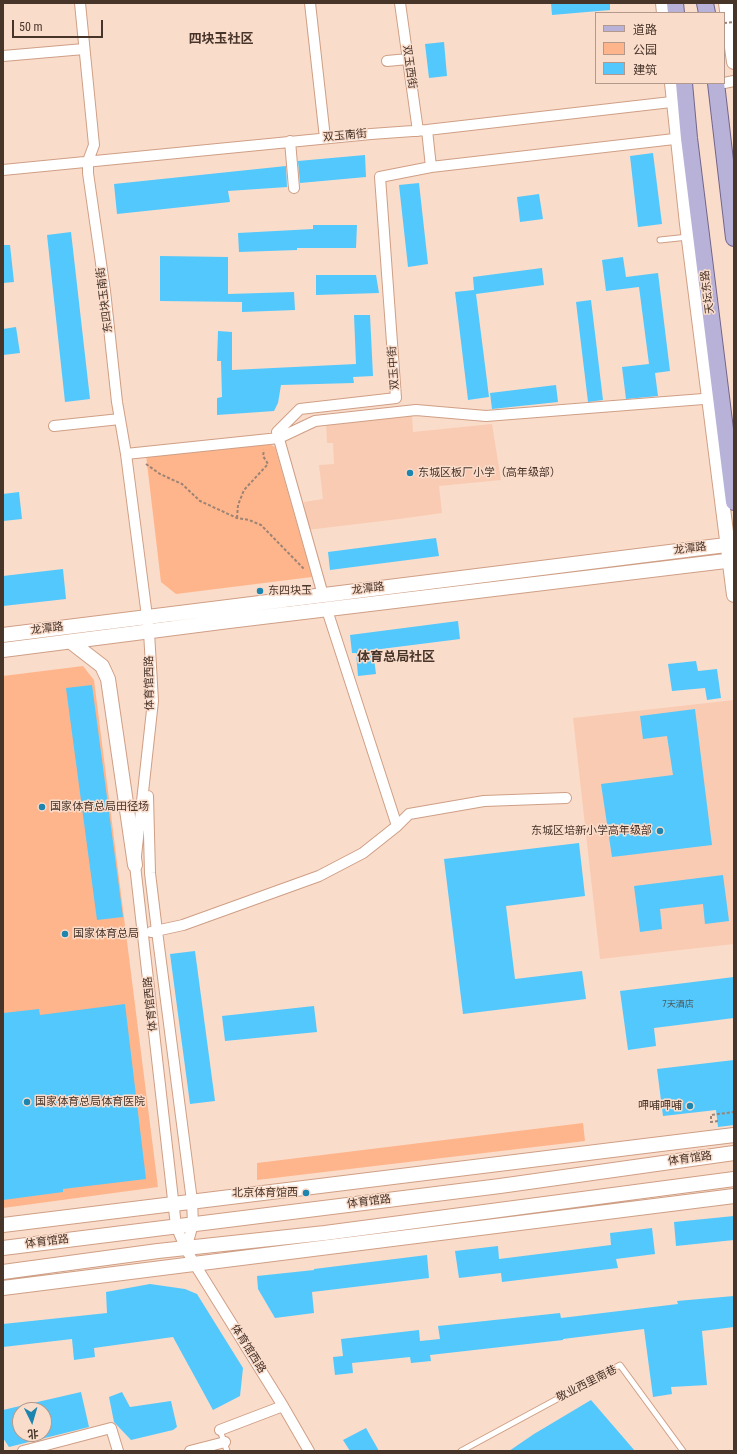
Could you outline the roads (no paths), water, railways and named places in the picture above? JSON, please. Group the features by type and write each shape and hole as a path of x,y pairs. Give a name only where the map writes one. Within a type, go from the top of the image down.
{"main road":[{"name":"天坛东路","path":"684,84 680,101 715,398 734,502"},
{"path":"719,84 734,238"}],"street":[{"name":"东四块玉南街","path":"80,3 94,145 88,160 88,173 105,291 117,402 126,454 149,632"},
{"path":"310,3 325,138"},
{"name":"双玉西街","path":"400,3 408,59 422,131"},
{"path":"726,3 734,62"},
{"path":"3,56 84,49"},
{"path":"387,61 408,59"},
{"path":"672,84 680,101"},
{"name":"双玉南街","path":"3,170 88,160 290,141 422,131 680,101"},
{"path":"422,131 431,167 684,138 689,237 715,398 731,544 734,595"},
{"path":"290,141 294,188"},
{"name":"双玉中街","path":"279,438 277,432 300,409 396,398 380,177 431,167"},
{"path":"126,454 266,440 279,438 315,421 416,410 486,416 715,398"},
{"path":"54,426 120,419"},
{"path":"279,438 323,595"},
{"name":"龙潭路","path":"3,635 731,544"},
{"name":"龙潭路","path":"3,650 732,561"},
{"path":"327,610 396,826"},
{"name":"体育馆西路","path":"149,632 153,701 148,758 135,865 176,1226 194,1263 283,1406 309,1451"},
{"path":"71,642 102,666 108,679 135,865"},
{"name":"体育馆西路","path":"148,758 150,874 192,1201 193,1224 186,1249"},
{"path":"143,933 183,925 319,876 363,853 409,814 484,800 566,798"},
{"path":"3,1225 734,1135"},
{"name":"体育馆路","path":"3,1248 500,1186 734,1153"},
{"path":"3,1272 325,1233 734,1179"},
{"path":"3,1288 734,1196"},
{"path":"220,1430 283,1406"},
{"path":"23,1451 111,1428 118,1451"},
{"path":"190,1451 226,1446"}],"lane":[{"path":"660,240 689,237"},
{"name":"敬业西里南巷","path":"461,1451 620,1365 683,1451"},
{"path":"220,1430 226,1446"}],"place":[{"name":"东城区板厂小学（高年级部）","path":"410,473"},
{"name":"东四块玉","path":"260,591"},
{"name":"国家体育总局田径场","path":"42,807"},
{"name":"东城区培新小学高年级部","path":"660,831"},
{"name":"国家体育总局","path":"65,934"},
{"name":"国家体育总局体育医院","path":"27,1102"},
{"name":"呷哺呷哺","path":"690,1106"},
{"name":"北京体育馆西","path":"306,1193"}],"district":[{"name":"四块玉社区","path":"221,40"},
{"name":"体育总局社区","path":"396,658"}]}
